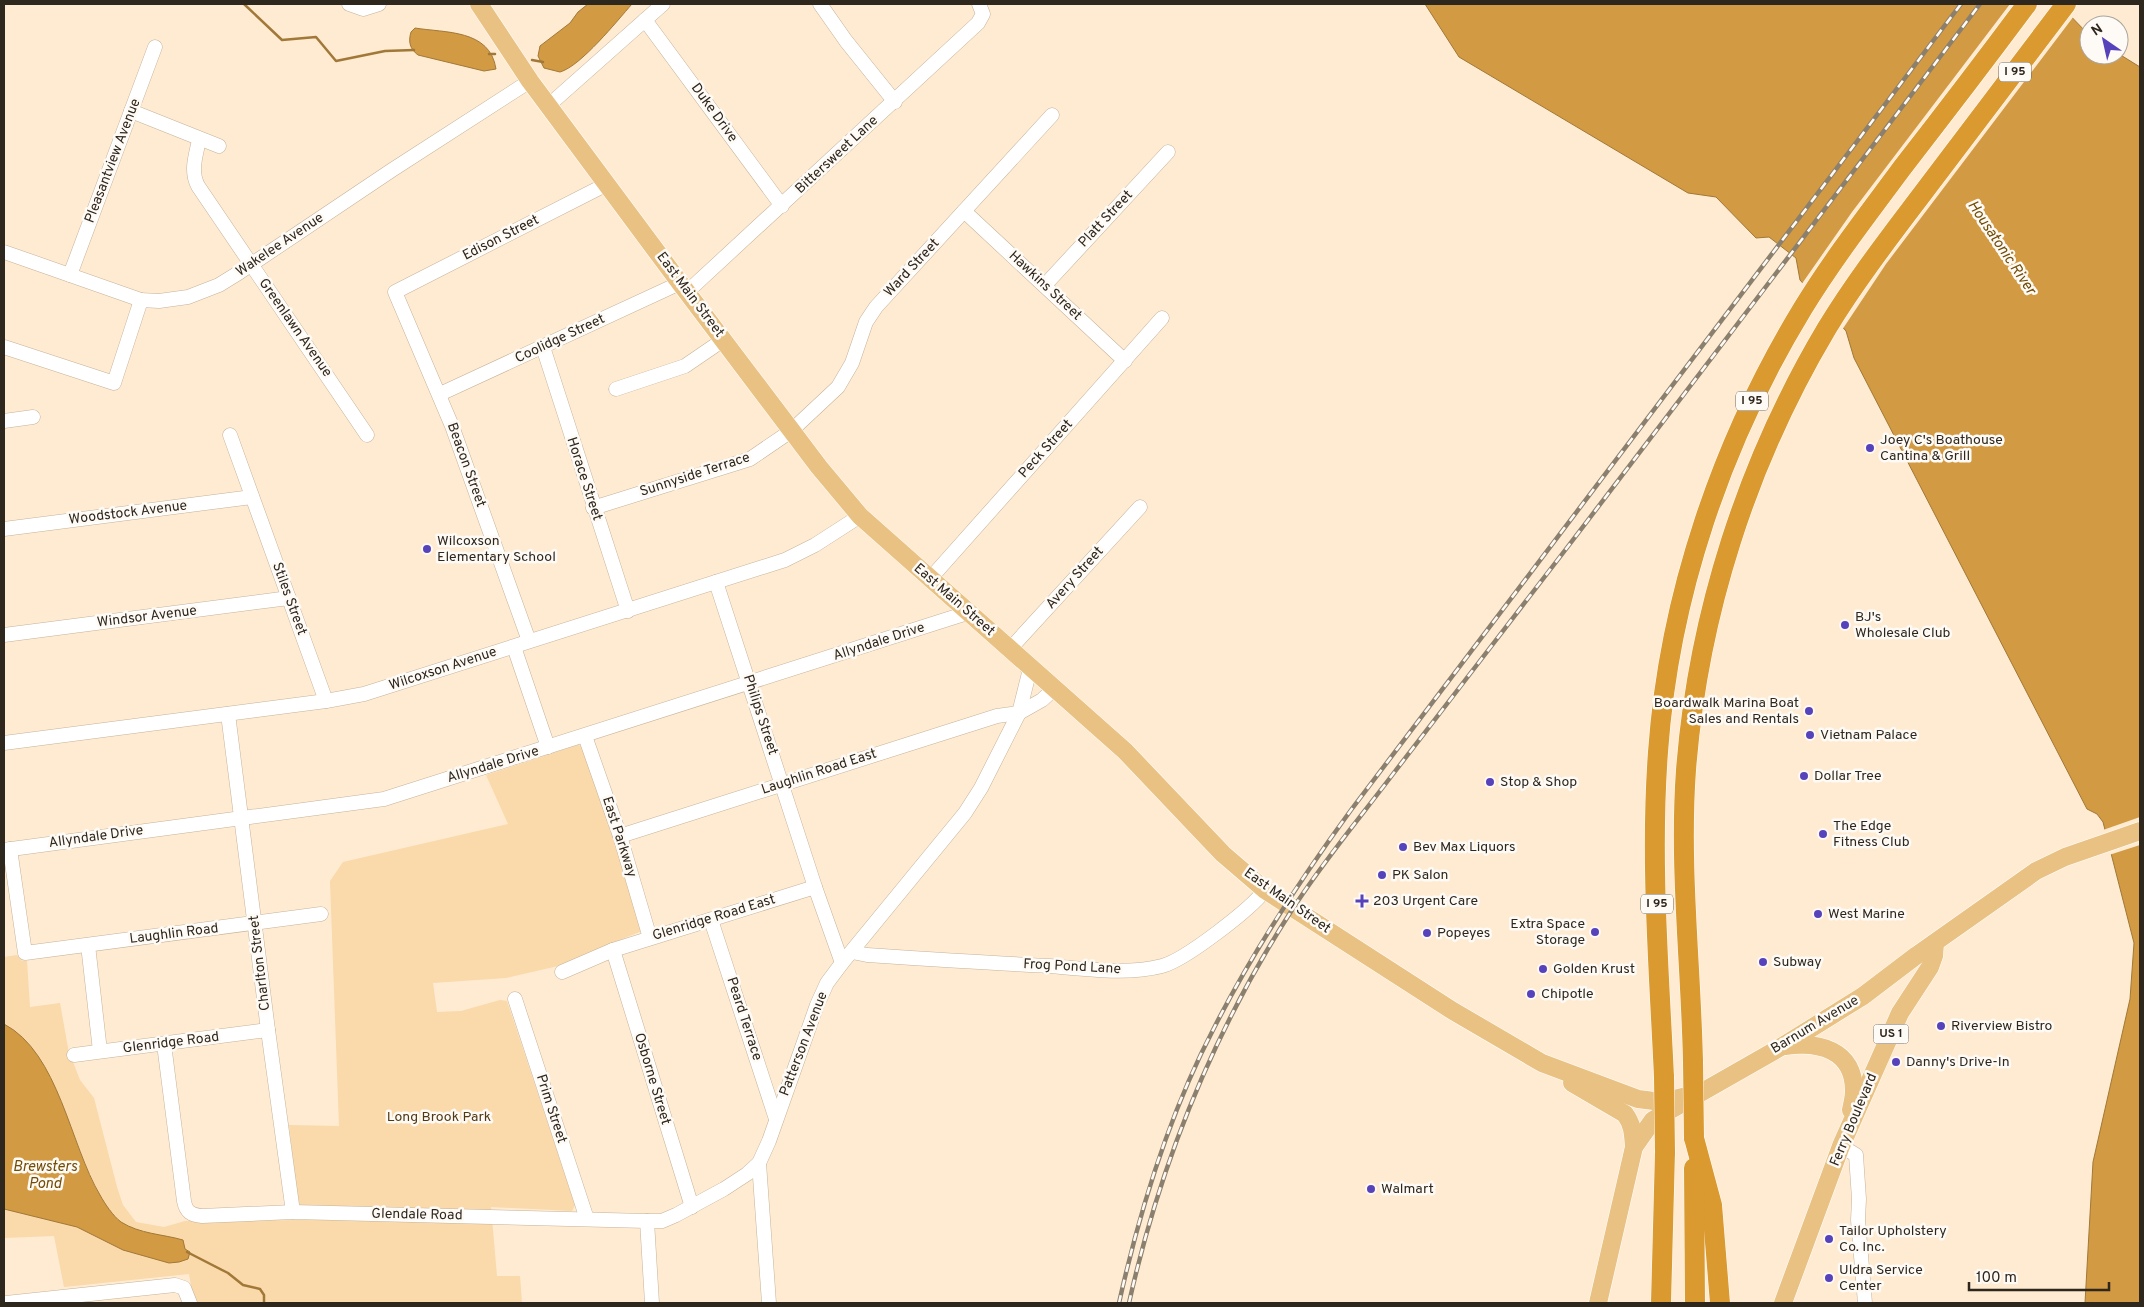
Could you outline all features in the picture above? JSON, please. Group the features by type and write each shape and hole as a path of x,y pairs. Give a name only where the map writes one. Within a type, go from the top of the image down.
{"highway":[{"name":"I 95","path":"1661,1303 1665,1152 1655,845 1656,781 1660,730 1673,644 1698,542 1729,455 1763,380 1800,314 1836,258 2027,4"},
{"name":"I 95","path":"1694,1303 1693,1062 1684,821 1690,734 1708,630 1729,546 1759,462 1789,397 1828,328 1865,271 2066,4"},
{"path":"1694,1138 1712,1205 1720,1303"},
{"path":"1650,1303 1664,1242"}],"main road":[{"name":"East Main Street","path":"478,4 548,106 683,287 791,431 860,516 967,613 1125,751 1223,854 1266,890 1452,1011 1554,1068 1638,1099 1662,1102 1699,1093"},
{"name":"Barnum Avenue","path":"1598,1303 1634,1147 1653,1120 1781,1047 1863,996 2033,873 2081,851 2140,831"},
{"name":"Ferry Boulevard","path":"1783,1303 1841,1146 1900,1013 1930,967 1934,956 1934,943"},
{"path":"1781,1047 1803,1044 1817,1045 1832,1050 1843,1060 1851,1073 1854,1084 1849,1128"},
{"name":"East Main Street","path":"1554,1068 1575,1086 1624,1114 1630,1121 1634,1147"}],"street":[{"path":"349,4 363,9 379,4"},
{"path":"548,106 663,4"},
{"path":"820,4 846,41 895,102"},
{"name":"Bittersweet Lane","path":"683,287 782,206 895,102 978,23 981,9"},
{"name":"Duke Drive","path":"645,20 782,206"},
{"name":"Pleasantview Avenue","path":"70,275 156,47"},
{"name":"Wakelee Avenue","path":"4,252 141,300 169,301 188,298 219,285 251,265 392,170 530,81"},
{"path":"132,111 199,140 220,146"},
{"name":"Ward Street","path":"791,431 838,387 852,363 866,322 876,306 1052,115"},
{"name":"Greenlawn Avenue","path":"199,140 194,166 195,180 367,435"},
{"name":"Platt Street","path":"1045,285 1168,152"},
{"name":"Edison Street","path":"395,292 607,184"},
{"name":"Hawkins Street","path":"964,211 1125,361"},
{"name":"Coolidge Street","path":"440,394 543,347 683,287"},
{"name":"Beacon Street","path":"395,292 440,394 529,641"},
{"path":"4,347 114,383 141,300"},
{"name":"Peck Street","path":"930,580 1162,318"},
{"path":"616,389 685,366 723,340"},
{"name":"Horace Street","path":"543,347 593,508 628,611"},
{"path":"4,421 33,416"},
{"name":"Sunnyside Terrace","path":"593,508 750,459 791,431"},
{"name":"Stiles Street","path":"230,435 326,701"},
{"name":"Woodstock Avenue","path":"4,529 252,497"},
{"name":"Avery Street","path":"1010,649 1140,507"},
{"name":"Wilcoxson Avenue","path":"4,743 326,701 376,690 628,611 794,556 860,516"},
{"name":"Philips Street","path":"716,582 842,963"},
{"name":"Windsor Avenue","path":"4,635 289,598"},
{"name":"Allyndale Drive","path":"7,849 375,801 750,684 967,613"},
{"path":"514,646 548,748"},
{"name":"Patterson Avenue","path":"647,1221 666,1220 692,1207 739,1180 758,1163 769,1141 817,1005 827,984 842,963 965,813 981,788 1019,713 1028,682 1029,670 1026,663"},
{"path":"1019,713 1042,700 1055,688"},
{"name":"Laughlin Road East","path":"620,836 997,716 1019,713"},
{"name":"Charlton Street","path":"228,714 293,1212"},
{"name":"East Parkway","path":"585,736 620,836 650,938"},
{"name":"Laughlin Road","path":"7,849 25,953 322,914"},
{"name":"Glenridge Road East","path":"612,950 815,886"},
{"name":"Frog Pond Lane","path":"852,952 868,955 1100,970 1146,969 1163,966 1184,955 1250,906 1266,890"},
{"name":"Peard Terrace","path":"712,920 776,1119"},
{"path":"88,945 100,1051"},
{"path":"562,972 612,950"},
{"name":"Osborne Street","path":"612,950 692,1207"},
{"name":"Prim Street","path":"515,999 587,1219"},
{"name":"Glenridge Road","path":"74,1055 268,1030"},
{"name":"Glendale Road","path":"164,1044 184,1201 188,1212 202,1216 293,1212 647,1221"},
{"path":"1841,1146 1856,1155 1859,1199 1858,1220 1865,1303"},
{"path":"758,1163 769,1303"},
{"path":"647,1221 652,1303"},
{"path":"6,1303 162,1286 182,1286 190,1303"}],"green space":[{"name":"Long Brook Park","path":"578,745 584,747 642,931 605,946 606,955 506,978 433,983 437,1012 461,1011 500,1000 507,1001 575,1205 572,1211 491,1207 497,1276 520,1276 522,1303 194,1303 189,1274 64,1287 54,1236 4,1238 4,957 17,955 22,961 27,961 30,1007 60,1003 70,1059 80,1080 94,1098 123,1205 136,1222 164,1227 185,1221 304,1220 297,1195 289,1125 339,1126 330,881 343,862 508,824 486,775"}],"water":[{"path":"588,4 632,4 598,42 569,68 560,72 544,68 538,56 540,46 570,23 578,12"},
{"name":"Housatonic River","path":"1425,4 2059,4 2079,25 2079,65 2129,65 2129,60 2140,67 2140,1303 2085,1303 2093,1162 2130,999 2134,943 2103,822 2097,814 2087,809 1854,358 1846,331 1800,280 1796,258 1769,237 1756,238 1716,197 1688,193 1459,57"},
{"path":"415,28 464,35 476,40 485,46 492,56 496,69 484,71 418,55 411,48 410,42 411,32"},
{"name":"Brewsters Pond","path":"4,1024 23,1038 38,1056 51,1078 90,1174 112,1213 128,1226 183,1240 185,1249 190,1252 188,1259 169,1263 123,1250 77,1227 4,1209"}],"pier":[{"path":"2010,4 2063,4 2074,16 1886,264 1842,330 1801,285 1852,212"},
{"path":"2140,817 2140,845 2109,855 2103,830"}],"waterway":[{"path":"244,4 282,40 316,37 336,61 385,51 414,50"},
{"path":"489,54 495,54"},
{"path":"532,60 543,62"},
{"path":"187,1252 228,1273 243,1285 260,1289 264,1295 264,1303"}],"railway":[{"path":"1119,1303 1146,1197 1183,1094 1229,999 1278,916 1351,810 1961,4"},
{"path":"1129,1303 1156,1200 1192,1101 1213,1052 1237,1005 1290,913 1340,842 1566,549 1980,4"}],"place":[{"name":"Joey C's Boathouse Cantina & Grill","path":"1870,448"},
{"name":"Wilcoxson Elementary School","path":"427,549"},
{"name":"BJ's Wholesale Club","path":"1845,625"},
{"name":"Boardwalk Marina Boat Sales and Rentals","path":"1809,711"},
{"name":"Vietnam Palace","path":"1810,735"},
{"name":"Dollar Tree","path":"1804,776"},
{"name":"Stop & Shop","path":"1490,782"},
{"name":"The Edge Fitness Club","path":"1823,834"},
{"name":"Bev Max Liquors","path":"1403,847"},
{"name":"PK Salon","path":"1382,875"},
{"name":"203 Urgent Care","path":"1362,901"},
{"name":"West Marine","path":"1818,914"},
{"name":"Extra Space Storage","path":"1595,932"},
{"name":"Popeyes","path":"1427,933"},
{"name":"Subway","path":"1763,962"},
{"name":"Golden Krust","path":"1543,969"},
{"name":"Chipotle","path":"1531,994"},
{"name":"Riverview Bistro","path":"1941,1026"},
{"name":"Danny's Drive-In","path":"1896,1062"},
{"name":"Walmart","path":"1371,1189"},
{"name":"Tailor Upholstery Co. Inc.","path":"1829,1239"},
{"name":"Uldra Service Center","path":"1829,1278"}]}
